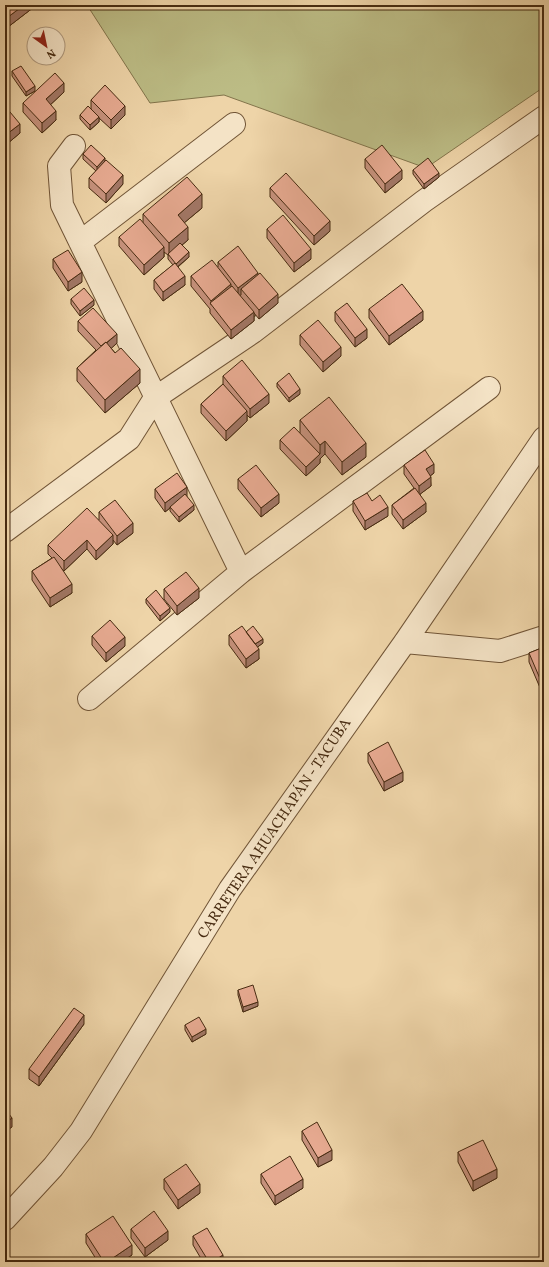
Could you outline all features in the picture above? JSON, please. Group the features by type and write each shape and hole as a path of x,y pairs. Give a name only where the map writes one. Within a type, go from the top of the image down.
{"street":[{"path":"5,531 129,439 155,398 253,332 424,201 544,117"},
{"path":"80,242 234,124"},
{"path":"74,146 59,166 62,205 240,572"},
{"path":"89,699 240,572 489,388"},
{"name":"CARRETERA AHUACHAPÁN - TACUBA","path":"5,1219 53,1167 81,1131 230,889 405,642 544,438"},
{"path":"405,642 500,651 544,638"}],"green space":[{"path":"87,5 541,5 541,89 426,168 224,95 150,103"}],"building":[{"path":"5,5 24,5 8,17 5,14"},
{"path":"21,66 35,86 26,92 12,71"},
{"path":"55,73 64,83 46,99 56,111 42,123 23,103"},
{"path":"105,85 125,106 111,120 91,100"},
{"path":"5,106 20,124 7,134 5,132"},
{"path":"88,106 99,117 90,125 80,115"},
{"path":"91,145 105,158 97,167 83,154"},
{"path":"382,145 402,170 385,184 365,159"},
{"path":"428,158 439,173 424,184 413,170"},
{"path":"106,160 123,175 106,194 89,178"},
{"path":"286,173 330,221 314,236 270,188"},
{"path":"187,177 202,194 178,215 188,227 169,243 143,214"},
{"path":"283,215 311,249 294,263 267,229"},
{"path":"140,219 164,247 144,265 119,237"},
{"path":"180,243 189,252 176,264 168,254"},
{"path":"238,246 258,273 238,288 218,262"},
{"path":"68,250 82,272 68,282 53,259"},
{"path":"212,260 231,284 211,301 191,276"},
{"path":"175,263 185,276 163,292 154,280"},
{"path":"260,273 278,294 259,310 241,289"},
{"path":"402,284 423,311 389,336 369,309"},
{"path":"232,286 254,312 231,330 210,303"},
{"path":"84,288 94,300 80,311 71,299"},
{"path":"347,303 367,329 355,338 335,312"},
{"path":"93,308 117,334 101,346 78,321"},
{"path":"318,320 341,347 323,362 300,335"},
{"path":"106,342 115,353 121,348 140,369 105,400 77,368"},
{"path":"242,360 269,394 250,409 223,376"},
{"path":"289,373 300,389 289,398 277,383"},
{"path":"223,384 247,411 226,431 201,404"},
{"path":"329,397 366,443 342,462 325,441 320,445 300,420"},
{"path":"294,427 320,454 306,467 280,440"},
{"path":"425,450 434,464 426,469 431,477 419,486 404,465"},
{"path":"256,465 279,494 261,508 238,479"},
{"path":"177,473 187,487 165,503 155,489"},
{"path":"415,488 426,503 403,520 392,505"},
{"path":"367,493 372,501 380,495 388,507 365,521 353,501"},
{"path":"185,494 194,505 179,517 170,507"},
{"path":"115,500 133,523 117,536 99,512"},
{"path":"87,508 113,535 96,551 87,540 64,561 48,545"},
{"path":"54,557 72,584 50,598 32,571"},
{"path":"186,572 199,588 177,606 164,589"},
{"path":"156,590 170,608 160,616 146,599"},
{"path":"110,620 125,637 106,653 92,636"},
{"path":"242,626 259,649 246,659 229,635"},
{"path":"253,626 263,639 255,644 246,632"},
{"path":"544,647 544,688 529,653"},
{"path":"388,742 403,772 384,782 368,753"},
{"path":"5,743 9,749 5,751"},
{"path":"253,985 258,1002 243,1007 238,990"},
{"path":"74,1008 84,1015 39,1077 29,1069"},
{"path":"199,1017 206,1029 192,1037 185,1025"},
{"path":"5,1109 12,1118 5,1123"},
{"path":"317,1122 332,1150 318,1158 302,1131"},
{"path":"483,1140 497,1169 473,1181 458,1152"},
{"path":"290,1156 303,1179 275,1196 261,1174"},
{"path":"186,1164 200,1184 178,1200 164,1179"},
{"path":"154,1211 168,1231 145,1248 131,1229"},
{"path":"113,1216 132,1245 107,1262 104,1262 86,1234"},
{"path":"207,1228 223,1255 212,1262 209,1262 193,1236"}]}
